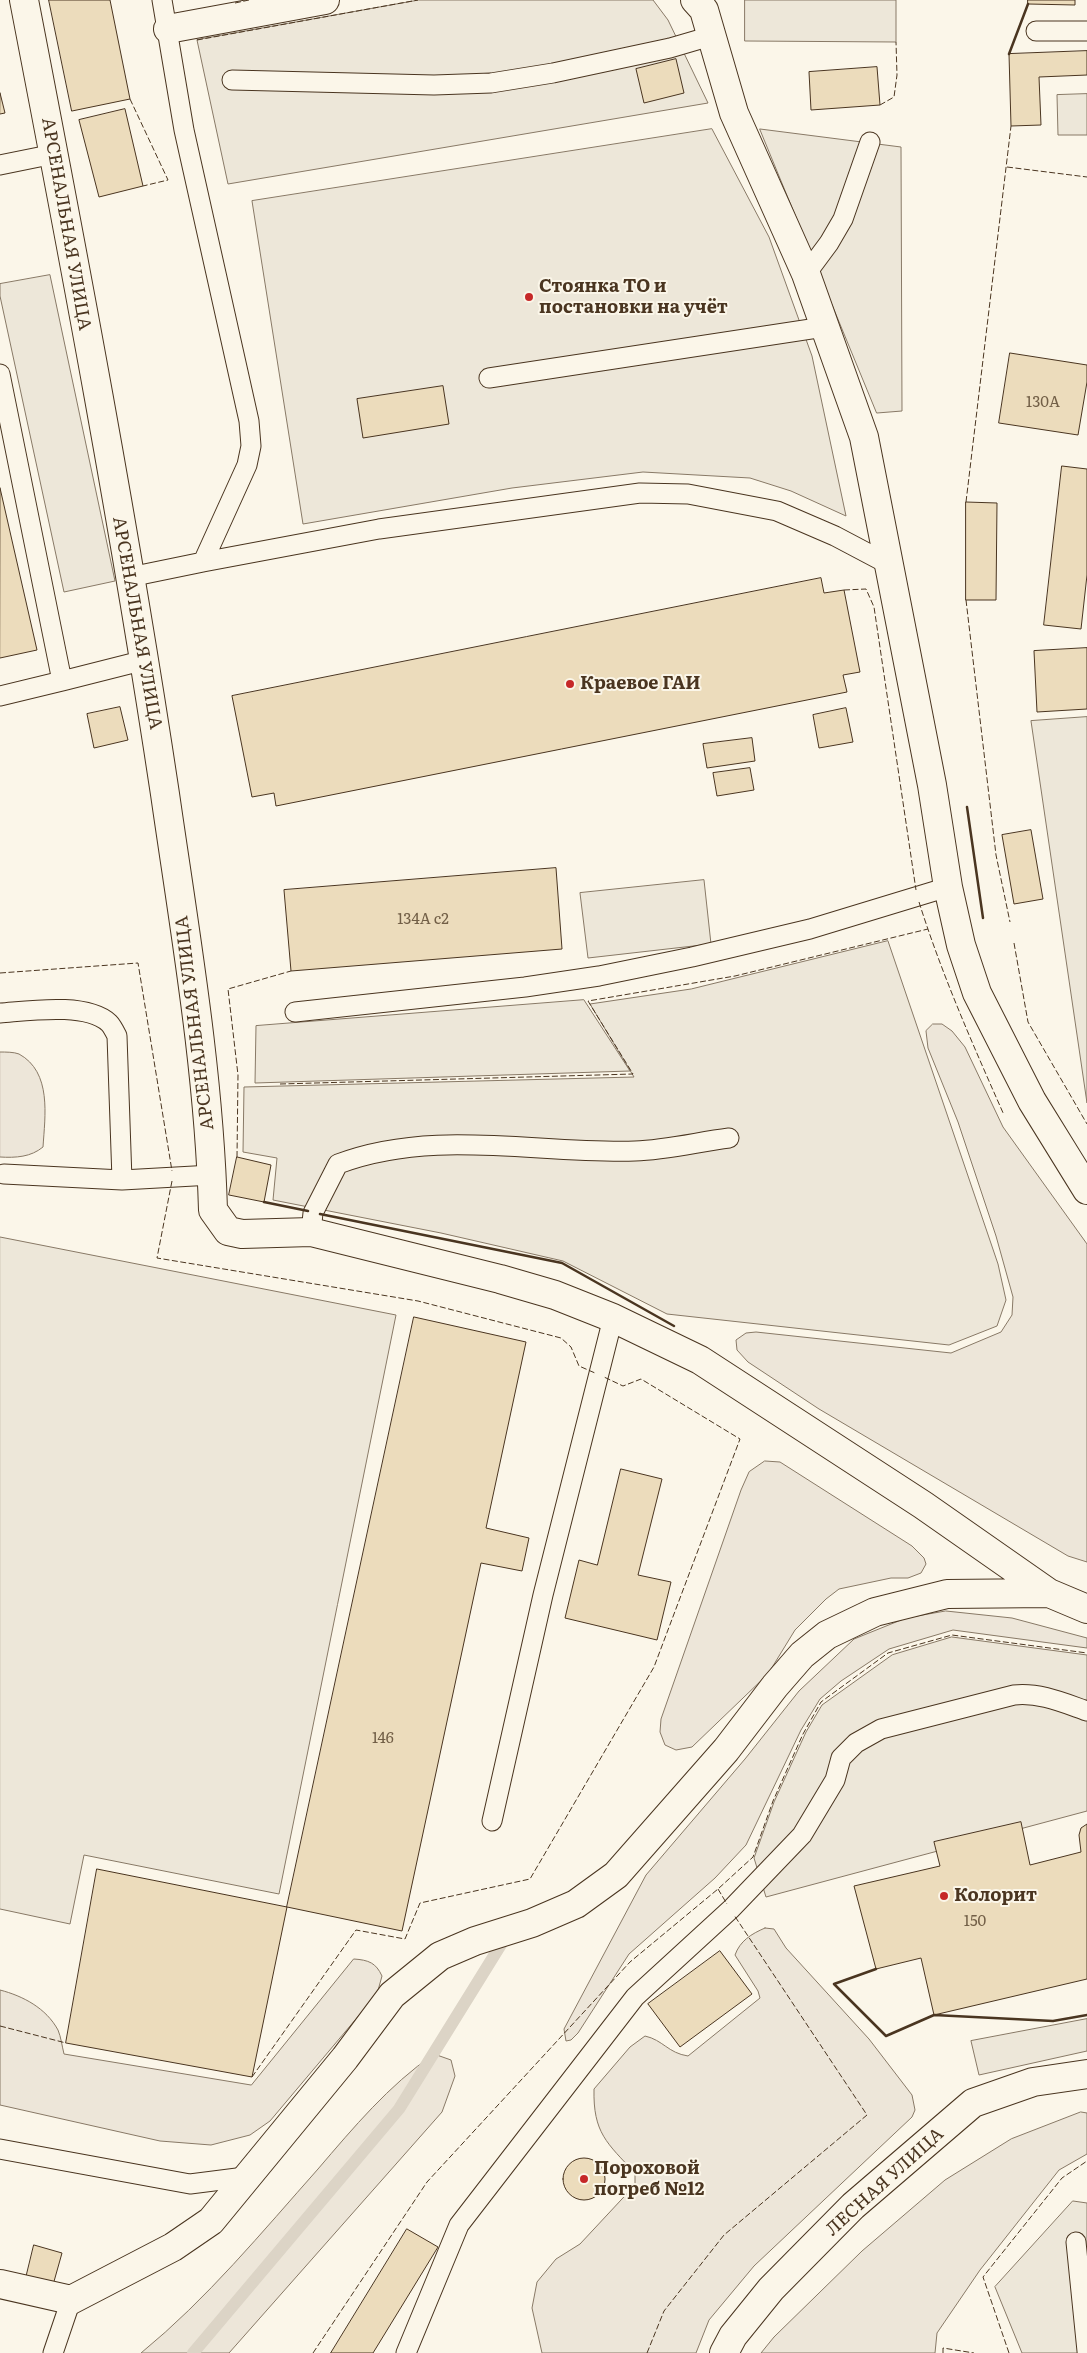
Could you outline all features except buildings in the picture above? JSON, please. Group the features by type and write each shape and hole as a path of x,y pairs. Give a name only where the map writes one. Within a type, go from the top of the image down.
{"street":[{"name":"АРСЕНАЛЬНАЯ УЛИЦА","path":"24,0 54,154 145,660 201,1035 213,1210 228,1231 242,1234 311,1232"},
{"path":"168,29 325,0"},
{"path":"701,3 734,113 806,274 864,437 932,785 948,887 961,945 977,994 1032,1101 1087,1190"},
{"path":"311,1232 500,1279 555,1295 613,1318 700,1360 923,1505 1049,1593 1087,1609"},
{"path":"0,2284 71,2300 173,2247 211,2221 245,2177 345,2058 392,1995 440,1956 475,1941 532,1923 576,1904 616,1875 726,1750 797,1661 827,1635 875,1612 947,1594 1049,1593"},
{"name":"ЛЕСНАЯ УЛИЦА","path":"724,2353 733,2336 771,2289 839,2220 974,2103 1033,2082 1087,2074"}],"lane":[{"path":"162,0 184,130 250,421 251,446 244,476 204,562"},
{"path":"1036,31 1087,31"},
{"path":"232,80 434,85 490,83 563,71 670,48 711,36"},
{"path":"806,274 829,243 843,219 870,142"},
{"path":"0,165 54,154"},
{"path":"489,378 824,327"},
{"path":"0,374 62,681"},
{"path":"130,577 378,529 640,492 688,494 778,511 835,536 888,564"},
{"path":"0,696 145,660"},
{"path":"294,1012 526,987 599,976 692,957 810,929 948,887"},
{"path":"0,1013 62,1008 86,1012 108,1022 117,1036 122,1180"},
{"path":"311,1232 313,1212 338,1164 360,1156 399,1149 461,1144 562,1150 636,1151 729,1138"},
{"path":"4,1174 122,1180 212,1175"},
{"path":"492,1821 543,1596 613,1318"},
{"path":"406,2353 458,2225 635,1997 730,1909 802,1835 834,1780 841,1758 856,1743 881,1729 1026,1693 1087,1711"},
{"path":"0,2149 190,2184 245,2177"},
{"path":"1076,2242 1087,2351"},
{"path":"54,2353 71,2300"}],"shaded area":[{"path":"419,0 653,0 668,20 708,103 228,184 197,40"},
{"path":"745,0 896,0 896,42 745,41"},
{"path":"1087,94 1087,135 1058,135 1057,95"},
{"name":"Стоянка ТО и постановки на учёт","path":"712,129 769,237 812,356 846,516 791,491 750,478 643,472 512,488 303,524 252,201"},
{"path":"760,129 901,147 902,411 877,413"},
{"path":"50,275 115,581 64,592 0,296 0,284"},
{"path":"1087,717 1087,1103 1031,721"},
{"path":"704,880 711,944 588,958 580,893"},
{"path":"888,941 998,1264 1006,1300 997,1326 949,1345 667,1314 563,1261 441,1233 273,1200 277,1158 243,1152 244,1087 634,1077 590,1004 691,989"},
{"path":"584,1000 630,1071 255,1083 256,1026"},
{"path":"933,1024 942,1024 952,1031 965,1047 1003,1127 1087,1244 1087,1562 1068,1556 819,1409 748,1362 737,1350 736,1340 746,1333 756,1332 951,1353 1001,1332 1012,1315 1013,1297 996,1236 958,1122 928,1048 926,1031"},
{"path":"0,1052 19,1054 30,1062 42,1083 45,1109 43,1147 28,1155 0,1157"},
{"path":"0,1237 396,1315 279,1894 84,1855 70,1924 0,1909"},
{"path":"765,1461 780,1462 912,1546 924,1558 926,1564 921,1573 908,1578 891,1578 839,1589 826,1599 795,1630 768,1674 692,1747 676,1750 665,1745 660,1732 661,1719 741,1490 749,1472"},
{"path":"946,1611 1012,1618 1087,1638 1087,1648 953,1630 889,1649 841,1681 820,1699 801,1730 746,1845 715,1878 629,1954 578,2033 571,2040 566,2041 564,2029 646,1875 745,1759 799,1691 854,1639 906,1618"},
{"path":"952,1637 1087,1655 1087,1811 766,1897 754,1858 774,1802 806,1732 822,1705 892,1655"},
{"path":"765,1928 774,1929 786,1948 869,2039 912,2095 915,2110 912,2117 754,2266 709,2320 696,2353 542,2353 532,2308 537,2282 556,2259 580,2244 635,2185 635,2173 609,2145 599,2127 594,2104 594,2089 630,2047 645,2036 656,2040 675,2052 688,2056 760,1998 758,1991 735,1955 747,1938"},
{"path":"354,1959 371,1963 380,1972 382,1976 377,1994 270,2121 250,2135 211,2145 160,2141 0,2105 0,1990 25,1999 47,2015 58,2030 64,2054 251,2085"},
{"path":"1087,2019 1087,2051 979,2075 971,2041"},
{"path":"434,2054 451,2060 455,2076 442,2112 229,2353 141,2353 211,2288 372,2108 417,2066"},
{"path":"1081,2112 1087,2113 1087,2154 1059,2170 980,2270 937,2333 935,2353 761,2353 774,2337 862,2251 945,2180 1011,2139"},
{"path":"1073,2201 1087,2203 1087,2353 1022,2353 995,2287"}],"waterway":[{"path":"193,2353 399,2109 505,1938"}],"fence":[{"path":"235,3 249,0"},
{"path":"197,40 418,0"},
{"path":"880,105 894,97 897,75 896,42"},
{"path":"130,99 168,180 143,186"},
{"path":"966,502 1011,126"},
{"path":"1007,167 1087,177"},
{"path":"844,590 866,589 874,607 916,890"},
{"path":"966,600 996,855 1010,922"},
{"path":"919,902 948,983 1004,1115"},
{"path":"280,1084 633,1074 588,1001 735,976 928,929"},
{"path":"1014,943 1028,1022 1087,1124"},
{"path":"0,973 138,963 172,1171"},
{"path":"237,1157 238,1075 228,989 291,971"},
{"path":"172,1181 157,1258 418,1301 561,1338 571,1347 579,1366 595,1373"},
{"path":"252,2077 356,1930 405,1939 420,1903 530,1879 654,1667 740,1439 641,1379 623,1386 604,1377"},
{"path":"313,2353 427,2182 630,1962 718,1889 753,1857 773,1801 803,1734 821,1702 888,1653 952,1635 1087,1653"},
{"path":"718,1889 727,1904"},
{"path":"647,2353 664,2311 724,2235 867,2115 734,1915"},
{"path":"0,2026 66,2043"},
{"path":"1009,2353 983,2277 1062,2178 1087,2161"},
{"path":"943,2353 943,2348 974,2353"}],"wall":[{"path":"1009,54 1028,4"},
{"path":"967,807 983,918"},
{"path":"264,1202 308,1211"},
{"path":"320,1214 562,1263 674,1326"},
{"path":"876,1969 834,1984 886,2036 934,2015 1053,2021 1087,2015"}],"place":[{"name":"Стоянка ТО и постановки на учёт","path":"529,297"},
{"name":"Краевое ГАИ","path":"570,684"},
{"name":"Колорит","path":"944,1896"},
{"name":"Пороховой погреб №12","path":"584,2179"}]}
